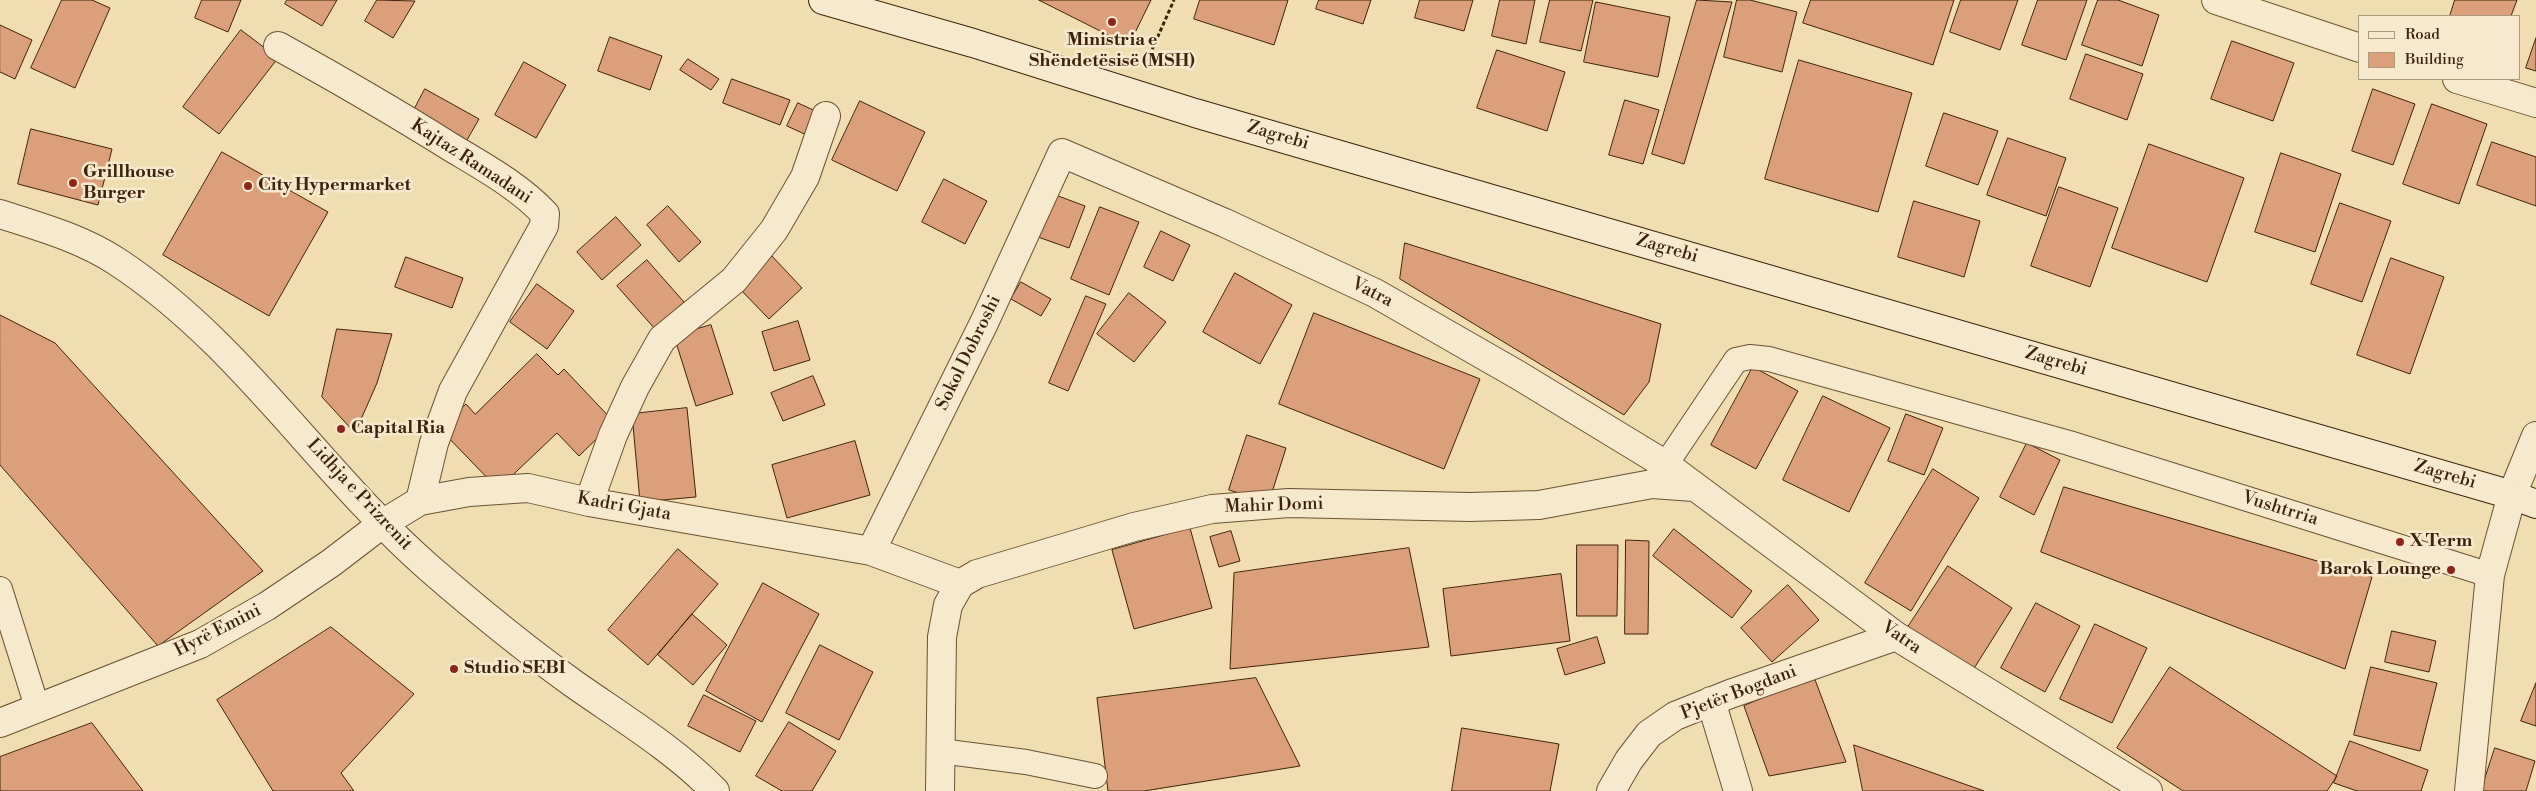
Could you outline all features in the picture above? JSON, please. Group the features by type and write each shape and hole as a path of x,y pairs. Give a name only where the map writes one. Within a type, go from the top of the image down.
{"street":[{"name":"Zagrebi","path":"823,0 973,43 1133,93 2524,499"},
{"path":"2216,0 2358,47"},
{"name":"Kajtaz Ramadani","path":"278,46 379,102 477,163 535,204 545,214 544,226 453,391 434,443 420,501"},
{"path":"2460,80 2536,103"},
{"path":"589,502 613,435 635,387 662,339 734,280 774,230 805,176 826,116"},
{"name":"Vatra","path":"1062,153 1225,223 1375,293 1518,375 1659,475"},
{"name":"Sokol Dobroshi","path":"871,551 984,323 1062,153"},
{"name":"Lidhja e Prizrenit","path":"0,214 63,234 115,260 176,305 229,354 382,524 429,568 548,665 657,743 715,791"},
{"path":"2468,791 2490,575 2524,499 2536,436"},
{"name":"Mahir Domi","path":"960,584 977,574 1134,527 1212,509 1288,503 1470,507 1539,505 1659,475 1694,487"},
{"name":"Vatra","path":"1694,487 1896,636 2148,791"},
{"name":"Kadri Gjata","path":"382,524 420,501 469,492 528,488 589,502 871,551"},
{"name":"Hyrë Emini","path":"0,723 38,710 200,644 267,606 331,564 382,524"},
{"path":"871,551 960,584 948,605 942,637 940,791"},
{"name":"Pjetër Bogdani","path":"1611,791 1649,734 1675,716 1896,636"},
{"path":"1711,702 1738,791"}],"lane":[{"name":"Vushtrria","path":"1659,475 1736,360 1750,357 1769,359 2069,443 2490,575"},
{"path":"0,590 38,710"},
{"path":"940,751 1026,762 1095,776"}],"path":[{"path":"1133,93 1174,0"}],"building":[{"path":"62,0 92,0 110,8 75,88 31,68"},
{"path":"202,0 241,0 228,32 195,18"},
{"path":"287,0 337,0 322,26 285,4"},
{"path":"377,0 415,1 393,38 365,21"},
{"name":"Ministria e Shëndetësisë (MSH)","path":"1039,0 1151,0 1129,45"},
{"path":"1200,0 1288,0 1274,45 1194,19"},
{"path":"1319,0 1371,0 1363,24 1316,9"},
{"path":"1420,0 1473,0 1464,31 1415,18"},
{"path":"1500,0 1535,0 1526,44 1492,36"},
{"path":"1550,0 1593,0 1581,51 1540,42"},
{"path":"1697,0 1732,2 1684,164 1652,154"},
{"path":"1737,0 1750,0 1797,12 1782,72 1724,57"},
{"path":"1811,0 1954,0 1933,65 1803,23"},
{"path":"1961,0 2018,0 2000,50 1950,32"},
{"path":"2038,0 2087,0 2066,60 2022,45"},
{"path":"2098,0 2118,0 2159,15 2142,66 2082,45"},
{"path":"2455,0 2517,0 2511,15 2450,15"},
{"path":"1596,2 1670,17 1658,77 1584,62"},
{"path":"0,25 32,40 15,79 0,72"},
{"path":"241,30 278,58 219,134 183,107"},
{"path":"610,37 662,56 650,90 598,71"},
{"path":"2536,38 2536,71 2526,68"},
{"path":"2232,41 2294,63 2273,121 2211,99"},
{"path":"1497,50 1565,72 1547,131 1477,108"},
{"path":"2086,54 2143,74 2127,120 2070,99"},
{"path":"688,59 719,79 711,90 680,70"},
{"path":"1799,60 1912,93 1878,212 1765,179"},
{"path":"524,62 566,85 536,138 495,115"},
{"path":"732,79 790,100 780,125 723,103"},
{"path":"425,89 479,119 467,140 414,110"},
{"path":"2373,89 2415,104 2393,165 2352,151"},
{"path":"1625,100 1659,110 1643,164 1609,155"},
{"path":"860,101 925,132 897,191 832,160"},
{"path":"798,103 822,114 811,137 787,126"},
{"path":"2432,104 2487,124 2459,204 2403,184"},
{"path":"1944,113 1998,131 1978,185 1926,166"},
{"path":"31,129 112,149 98,205 18,184"},
{"path":"2008,138 2066,158 2046,216 1987,195"},
{"path":"2492,142 2536,157 2536,206 2477,185"},
{"path":"2149,144 2244,178 2207,282 2112,248"},
{"path":"222,152 328,212 269,316 163,255"},
{"path":"2281,153 2341,174 2315,252 2255,232"},
{"path":"944,179 987,201 965,244 922,222"},
{"path":"2059,187 2118,208 2090,287 2031,266"},
{"path":"1053,194 1085,206 1069,248 1038,237"},
{"path":"1914,201 1980,221 1964,277 1898,257"},
{"path":"2340,203 2391,221 2362,302 2311,284"},
{"path":"668,206 701,242 679,262 647,225"},
{"path":"1100,207 1139,222 1109,295 1071,279"},
{"path":"616,217 641,245 602,280 577,252"},
{"path":"1161,231 1190,245 1173,281 1144,267"},
{"path":"1405,243 1661,324 1649,382 1624,415 1400,279"},
{"path":"771,255 802,288 769,319 738,287"},
{"path":"406,257 463,278 452,308 395,287"},
{"path":"2391,258 2444,277 2410,374 2357,355"},
{"path":"647,260 684,302 655,329 617,286"},
{"path":"1235,273 1292,305 1260,364 1203,332"},
{"path":"1021,282 1051,299 1041,316 1011,299"},
{"path":"537,284 574,311 547,349 510,322"},
{"path":"1129,293 1166,322 1134,362 1097,334"},
{"path":"1086,296 1106,304 1068,391 1049,383"},
{"path":"1314,313 1480,379 1444,469 1279,404"},
{"path":"0,315 55,343 263,571 158,646 0,465"},
{"path":"798,321 810,360 774,371 762,332"},
{"path":"711,325 733,394 696,406 674,336"},
{"path":"337,329 392,334 377,383 355,433 322,397"},
{"path":"537,354 558,375 564,369 614,422 579,456 557,433 498,489 440,429 466,404 475,414"},
{"path":"1753,367 1798,391 1756,469 1711,445"},
{"path":"813,376 825,405 783,421 771,393"},
{"path":"1823,396 1890,428 1849,512 1783,480"},
{"path":"687,408 696,497 640,502 632,414"},
{"path":"1906,414 1943,428 1924,475 1888,461"},
{"path":"1247,435 1286,448 1269,502 1229,490"},
{"path":"855,441 870,495 787,518 772,465"},
{"path":"2027,443 2060,460 2034,515 2000,497"},
{"path":"1933,469 1979,498 1911,611 1865,583"},
{"path":"2064,487 2372,577 2345,669 2041,552"},
{"path":"1190,528 1212,608 1134,629 1112,550"},
{"path":"1674,529 1752,591 1732,618 1653,556"},
{"path":"1231,531 1240,561 1219,567 1210,537"},
{"path":"1626,540 1649,541 1648,634 1625,634"},
{"path":"1577,545 1618,545 1617,616 1577,616"},
{"path":"1409,548 1429,647 1230,669 1234,573"},
{"path":"678,549 718,584 648,665 608,630"},
{"path":"1948,566 2012,608 1973,670 1908,627"},
{"path":"1561,574 1570,641 1451,656 1443,589"},
{"path":"763,583 819,614 762,722 706,691"},
{"path":"1788,585 1819,620 1772,662 1741,628"},
{"path":"2036,603 2080,626 2045,692 2001,668"},
{"path":"692,614 727,645 693,685 658,655"},
{"path":"2095,624 2147,648 2112,723 2060,699"},
{"path":"331,627 414,694 341,773 354,791 273,791 217,700"},
{"path":"2392,631 2436,641 2429,672 2385,662"},
{"path":"1597,637 1605,663 1565,675 1557,649"},
{"path":"820,645 873,672 839,740 786,713"},
{"path":"2170,667 2337,776 2327,791 2183,791 2117,748"},
{"path":"2371,667 2437,683 2420,751 2354,735"},
{"path":"1814,677 1846,762 1769,776 1744,706"},
{"path":"1256,678 1300,766 1144,791 1108,791 1097,698"},
{"path":"2536,683 2536,726 2521,721"},
{"path":"704,695 756,721 740,752 688,726"},
{"path":"789,722 836,751 812,791 782,791 756,776"},
{"path":"92,723 143,791 0,791 0,757"},
{"path":"1462,728 1559,744 1550,791 1452,791"},
{"path":"2350,741 2428,770 2421,791 2357,791 2334,783"},
{"path":"1854,745 1984,791 1863,791"},
{"path":"2495,748 2535,761 2526,791 2481,791"}],"place":[{"name":"Ministria e Shëndetësisë (MSH)","path":"1112,22"},
{"name":"Grillhouse Burger","path":"73,183"},
{"name":"City Hypermarket","path":"248,186"},
{"name":"Capital Ria","path":"341,429"},
{"name":"X Term","path":"2400,542"},
{"name":"Barok Lounge","path":"2451,570"},
{"name":"Studio SEBI","path":"454,669"}]}
